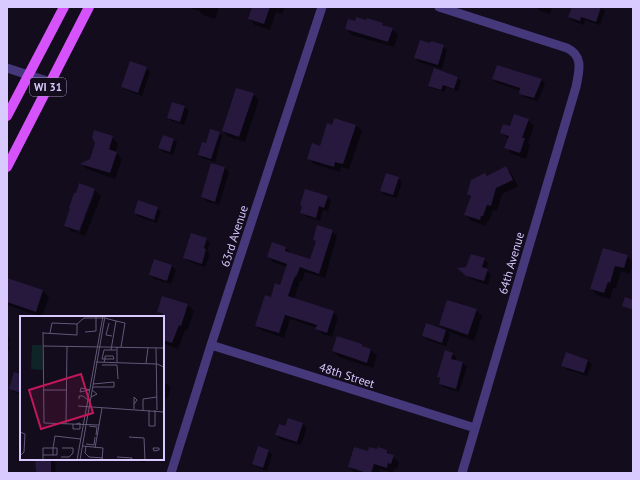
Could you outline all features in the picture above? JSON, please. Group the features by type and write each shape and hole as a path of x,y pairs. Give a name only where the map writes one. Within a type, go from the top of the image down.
{"main road":[{"name":"WI 31","path":"7,116 64,7"},
{"name":"WI 31","path":"7,167 89,7"}],"street":[{"name":"63rd Avenue","path":"172,473 211,345 322,7"},
{"name":"64th Avenue","path":"439,7 567,48 576,55 579,73 462,473"},
{"path":"7,68 50,82"},
{"name":"48th Street","path":"211,345 475,428"}],"building":[{"path":"252,7 270,7 264,24 248,19"},
{"path":"572,7 601,7 596,22 581,17 580,21 568,17"},
{"path":"356,17 366,20 367,18 393,28 388,42 345,29 348,19 355,21"},
{"path":"420,40 430,43 431,41 444,45 438,65 414,58"},
{"path":"130,61 147,67 138,93 121,87"},
{"path":"497,65 542,79 534,98 519,94 520,88 492,79"},
{"path":"434,68 458,77 454,89 443,85 441,90 428,86"},
{"path":"236,88 254,93 239,137 222,131"},
{"path":"172,102 185,106 180,122 167,118"},
{"path":"514,114 529,119 522,138 525,138 520,153 504,148 509,136 500,133 503,124 510,126"},
{"path":"334,118 356,125 343,164 335,162 334,167 307,159 312,143 320,146 327,123 332,125"},
{"path":"210,129 220,132 211,159 198,155 202,142 206,143"},
{"path":"94,130 113,136 109,149 117,152 110,173 80,164 90,159 95,143 92,137"},
{"path":"163,135 174,139 170,152 158,148"},
{"path":"211,163 225,167 215,202 201,197"},
{"path":"506,166 513,180 496,188 491,206 487,205 480,220 464,215 471,196 467,194 471,180 485,173 487,176"},
{"path":"386,173 399,177 393,195 380,191"},
{"path":"79,183 95,189 79,231 64,226 74,193 76,193"},
{"path":"305,189 328,196 324,208 319,206 316,218 300,213 302,206 300,205"},
{"path":"138,200 158,207 154,220 134,213"},
{"path":"317,225 333,230 319,274 300,267 288,296 334,311 327,333 315,329 317,325 285,315 279,333 255,326 265,295 271,297 275,283 280,285 287,264 267,257 272,242 286,247 285,251 310,259 316,241 313,240"},
{"path":"191,233 207,238 202,264 183,258"},
{"path":"603,248 628,255 624,268 615,266 610,283 608,282 604,293 590,289"},
{"path":"471,254 485,258 482,267 488,269 484,281 466,276 457,268 466,267"},
{"path":"154,259 172,265 167,281 149,275"},
{"path":"7,278 43,290 36,312 7,302"},
{"path":"162,296 188,304 181,326 179,325 172,343 164,340 164,316 163,314 157,312"},
{"path":"625,297 633,300 633,310 622,306"},
{"path":"447,300 477,309 468,335 439,325"},
{"path":"426,323 446,330 442,343 422,336"},
{"path":"337,336 362,344 362,346 371,349 367,363 332,351"},
{"path":"445,350 453,353 451,359 463,362 456,389 439,384 440,378 437,377"},
{"path":"566,352 588,360 584,373 561,366"},
{"path":"14,372 20,374 20,393 9,389"},
{"path":"288,418 303,423 297,442 275,435 279,424 285,426"},
{"path":"258,446 269,450 263,468 252,464"},
{"path":"354,447 368,451 369,447 377,449 378,447 387,450 387,453 394,455 391,464 388,463 387,468 374,464 371,473 367,473 348,467"},
{"path":"35,460 51,460 51,472 36,472"}]}
